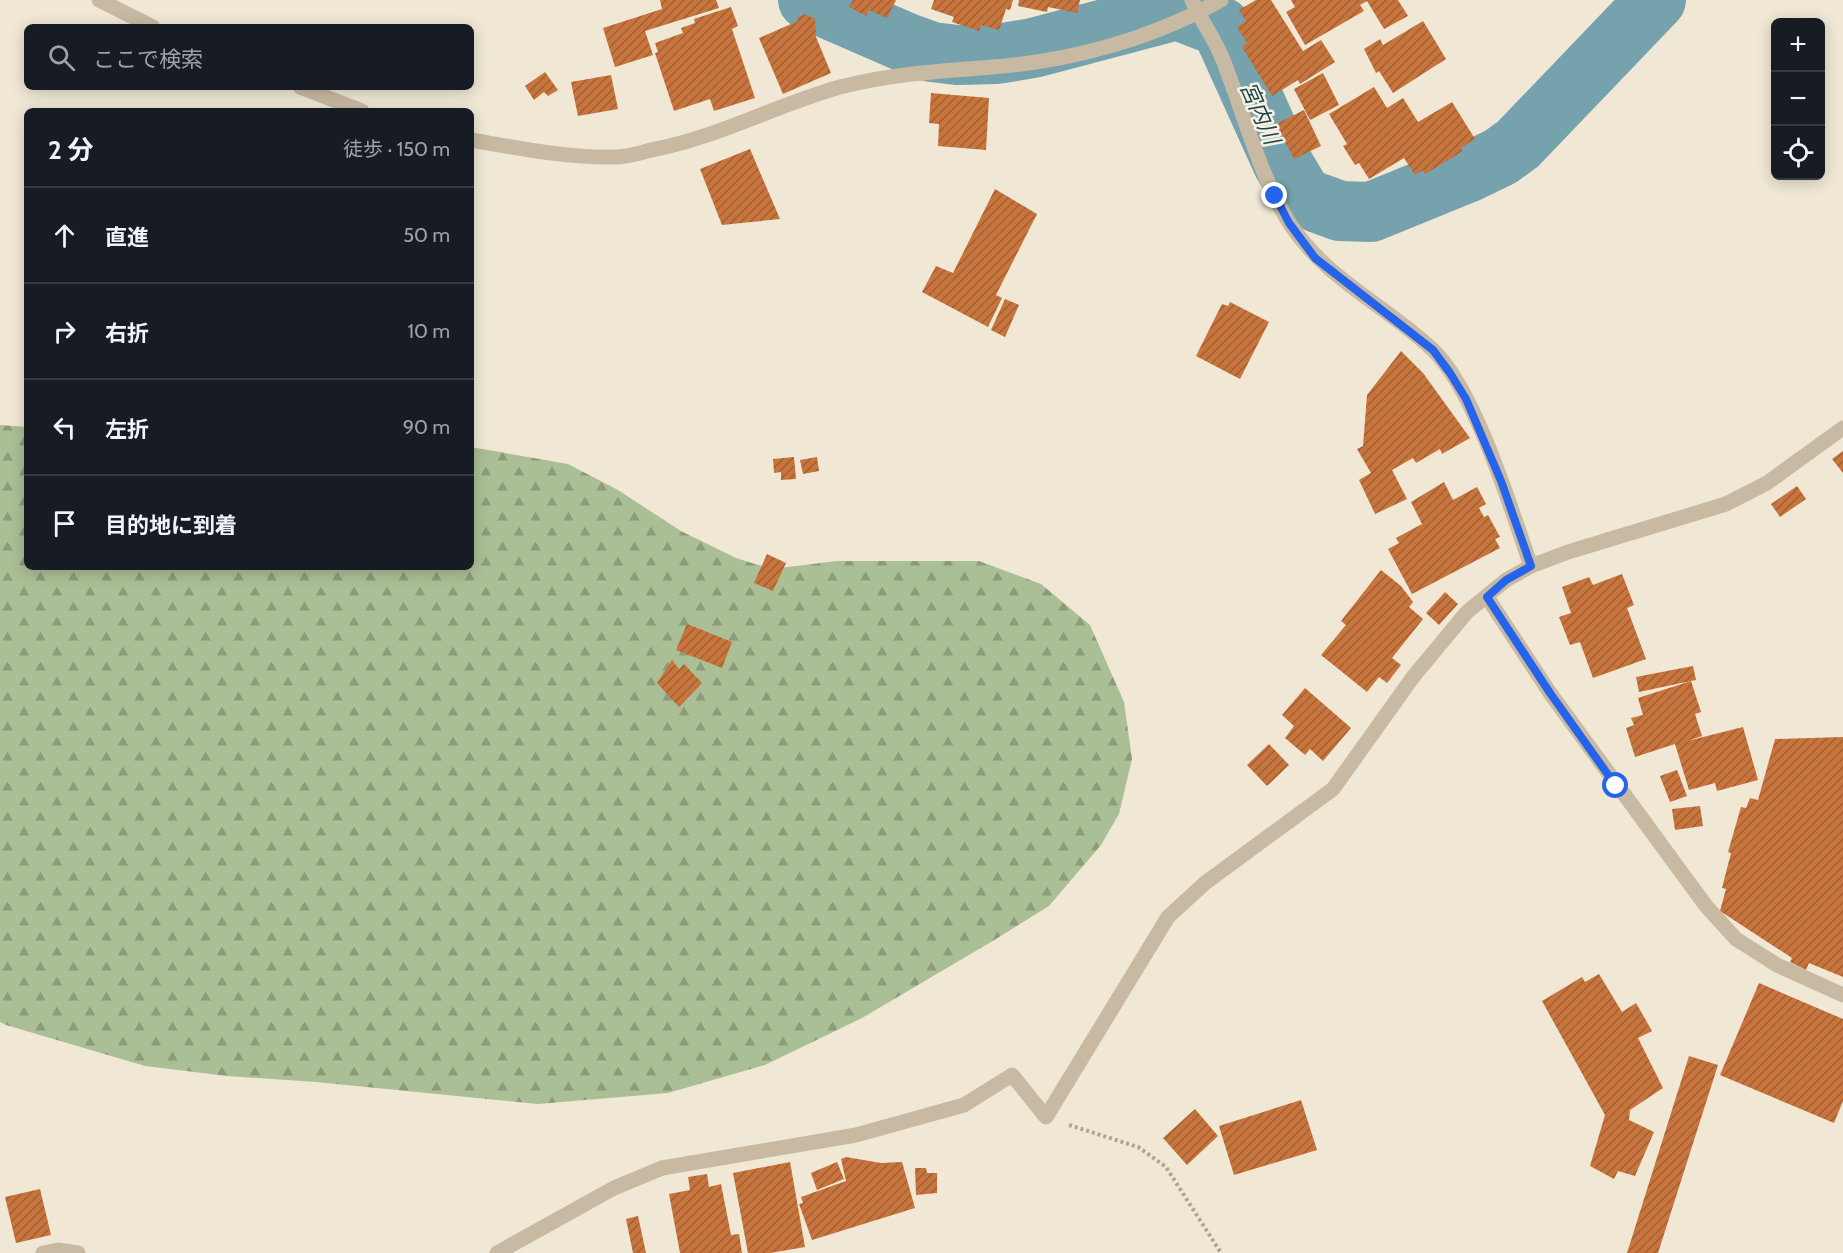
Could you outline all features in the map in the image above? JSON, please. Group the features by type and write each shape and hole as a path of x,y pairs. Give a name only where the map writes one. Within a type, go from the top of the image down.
{"street":[{"path":"99,0 147,24"},
{"path":"474,141 524,149 616,157 678,145 839,88 908,73 992,67 1087,52 1141,35 1195,7 1221,0"},
{"path":"1195,7 1222,57 1275,196 1289,223 1315,258 1433,350 1450,373 1466,399 1501,481 1531,566"},
{"path":"308,90 354,108"},
{"path":"497,1253 614,1188 662,1168 856,1135 964,1105 1012,1075 1046,1117 1168,917 1205,883 1332,789 1413,677 1467,612 1506,580 1531,566 1568,552 1726,504 1767,483 1843,428"},
{"path":"1487,597 1556,702 1706,906 1736,939 1777,965 1843,995"},
{"path":"43,1253 58,1250 78,1253"}],"path":[{"path":"1046,1117 1138,1147 1166,1167 1221,1253"}],"green space":[{"path":"0,425 24,427 24,570 474,570 474,448 568,464 618,490 681,531 736,558 771,569 837,561 979,561 1041,584 1090,625 1124,702 1132,759 1119,814 1101,845 1049,906 862,1018 765,1065 668,1093 538,1104 316,1082 227,1076 145,1066 0,1022"}],"building":[{"path":"660,0 716,0 719,8 645,31 653,55 615,67 603,28 662,9"},
{"path":"853,0 896,0 887,18 869,10 866,16 849,7"},
{"path":"934,0 1013,0 1010,10 1006,9 999,30 981,25 979,31 952,22 954,17 931,9"},
{"path":"1019,0 1080,0 1077,13 1048,7 1047,12 1018,6"},
{"path":"1256,0 1271,0 1303,51 1321,40 1335,62 1300,84 1298,80 1272,96 1242,47 1247,43 1237,27 1246,21 1239,10"},
{"path":"1291,0 1398,0 1408,16 1384,29 1367,1 1360,5 1364,11 1305,45 1286,12 1295,7"},
{"path":"731,7 738,26 732,29 755,98 714,111 710,99 674,111 655,53 658,52 655,43 683,33 681,28 695,23 694,19"},
{"path":"805,14 815,19 816,37 831,73 783,94 759,38 798,21 797,18"},
{"path":"1423,21 1446,59 1393,93 1379,71 1376,73 1364,49 1380,39 1383,45"},
{"path":"545,72 558,90 548,96 544,92 534,100 525,86"},
{"path":"1323,73 1339,105 1310,120 1294,89"},
{"path":"611,75 618,109 578,116 571,82"},
{"path":"1374,87 1387,108 1403,98 1418,122 1452,102 1475,139 1460,148 1463,151 1425,174 1423,170 1415,175 1404,158 1369,179 1359,163 1355,165 1343,146 1347,144 1329,114"},
{"path":"931,93 989,98 986,150 938,146 939,124 929,123"},
{"path":"1304,110 1321,146 1294,159 1276,124"},
{"path":"750,149 780,219 722,225 700,169"},
{"path":"995,189 1037,214 996,295 1002,298 988,327 922,292 936,266 953,273"},
{"path":"1005,299 1019,305 1005,337 991,330"},
{"path":"1230,302 1269,322 1240,379 1196,356 1222,304 1228,306"},
{"path":"1401,351 1423,373 1470,438 1442,454 1440,449 1416,463 1413,458 1392,470 1407,499 1375,514 1359,480 1371,473 1357,449 1363,446 1367,395"},
{"path":"1843,451 1843,473 1832,459"},
{"path":"794,457 796,479 781,480 781,472 774,473 773,459"},
{"path":"817,457 819,471 803,474 800,460"},
{"path":"1444,482 1453,500 1477,487 1486,504 1479,508 1484,517 1488,515 1500,537 1495,539 1500,548 1412,594 1388,549 1399,543 1396,538 1422,524 1411,502"},
{"path":"1797,486 1806,499 1780,517 1771,504"},
{"path":"767,554 786,563 773,591 754,583"},
{"path":"1381,570 1401,586 1413,602 1409,607 1423,619 1392,658 1401,665 1387,683 1379,677 1367,692 1321,655 1346,625 1341,621"},
{"path":"1622,574 1634,605 1627,608 1646,659 1593,678 1580,642 1570,645 1559,617 1571,613 1562,587 1589,577 1593,585"},
{"path":"1445,592 1458,604 1439,625 1426,613"},
{"path":"687,624 732,642 722,668 676,650"},
{"path":"672,660 679,669 684,664 702,683 679,707 657,683"},
{"path":"1693,666 1696,680 1639,692 1636,677"},
{"path":"1691,681 1701,712 1695,714 1702,736 1687,741 1743,727 1758,780 1717,791 1715,783 1689,790 1675,744 1635,757 1626,728 1634,725 1631,718 1643,715 1638,698"},
{"path":"1305,688 1351,728 1323,761 1310,749 1305,755 1285,738 1294,726 1282,715"},
{"path":"1843,737 1843,977 1809,963 1806,970 1790,962 1792,958 1720,911 1726,889 1722,888 1731,853 1728,852 1741,807 1746,808 1750,798 1758,800 1775,739"},
{"path":"1269,744 1289,765 1267,786 1247,765"},
{"path":"1677,770 1687,796 1670,802 1660,776"},
{"path":"1700,806 1703,826 1675,830 1672,809"},
{"path":"1599,974 1622,1012 1636,1003 1652,1031 1638,1038 1663,1088 1630,1110 1629,1120 1654,1132 1635,1176 1618,1171 1614,1179 1590,1166 1605,1115 1542,1001 1582,977 1585,982"},
{"path":"1759,983 1843,1019 1843,1101 1834,1123 1720,1075"},
{"path":"1689,1056 1718,1065 1658,1253 1627,1253"},
{"path":"1301,1100 1317,1150 1234,1175 1219,1126"},
{"path":"1195,1109 1218,1136 1187,1165 1163,1138"},
{"path":"846,1157 881,1163 902,1162 915,1208 812,1240 799,1204 803,1203 801,1197 846,1181 841,1159"},
{"path":"790,1162 805,1247 770,1253 748,1253 733,1173"},
{"path":"837,1162 844,1179 817,1190 811,1173"},
{"path":"915,1168 926,1168 927,1173 937,1173 937,1193 916,1195"},
{"path":"707,1174 709,1187 721,1184 731,1235 739,1234 742,1253 680,1253 669,1194 690,1190 688,1177"},
{"path":"40,1189 51,1235 16,1243 5,1197"},
{"path":"638,1216 646,1253 633,1253 626,1219"}],"waterway":[{"name":"宮内川","path":"808,0 907,43 932,52 957,55 997,54 1033,48 1177,10 1221,27 1282,162 1303,197 1340,211 1371,212 1469,172 1500,157 1518,144 1656,0"}],"route":[{"path":"1275,196 1289,223 1315,258 1433,350 1466,399 1501,481 1531,566 1506,580 1487,597 1550,693 1616,786"}]}
